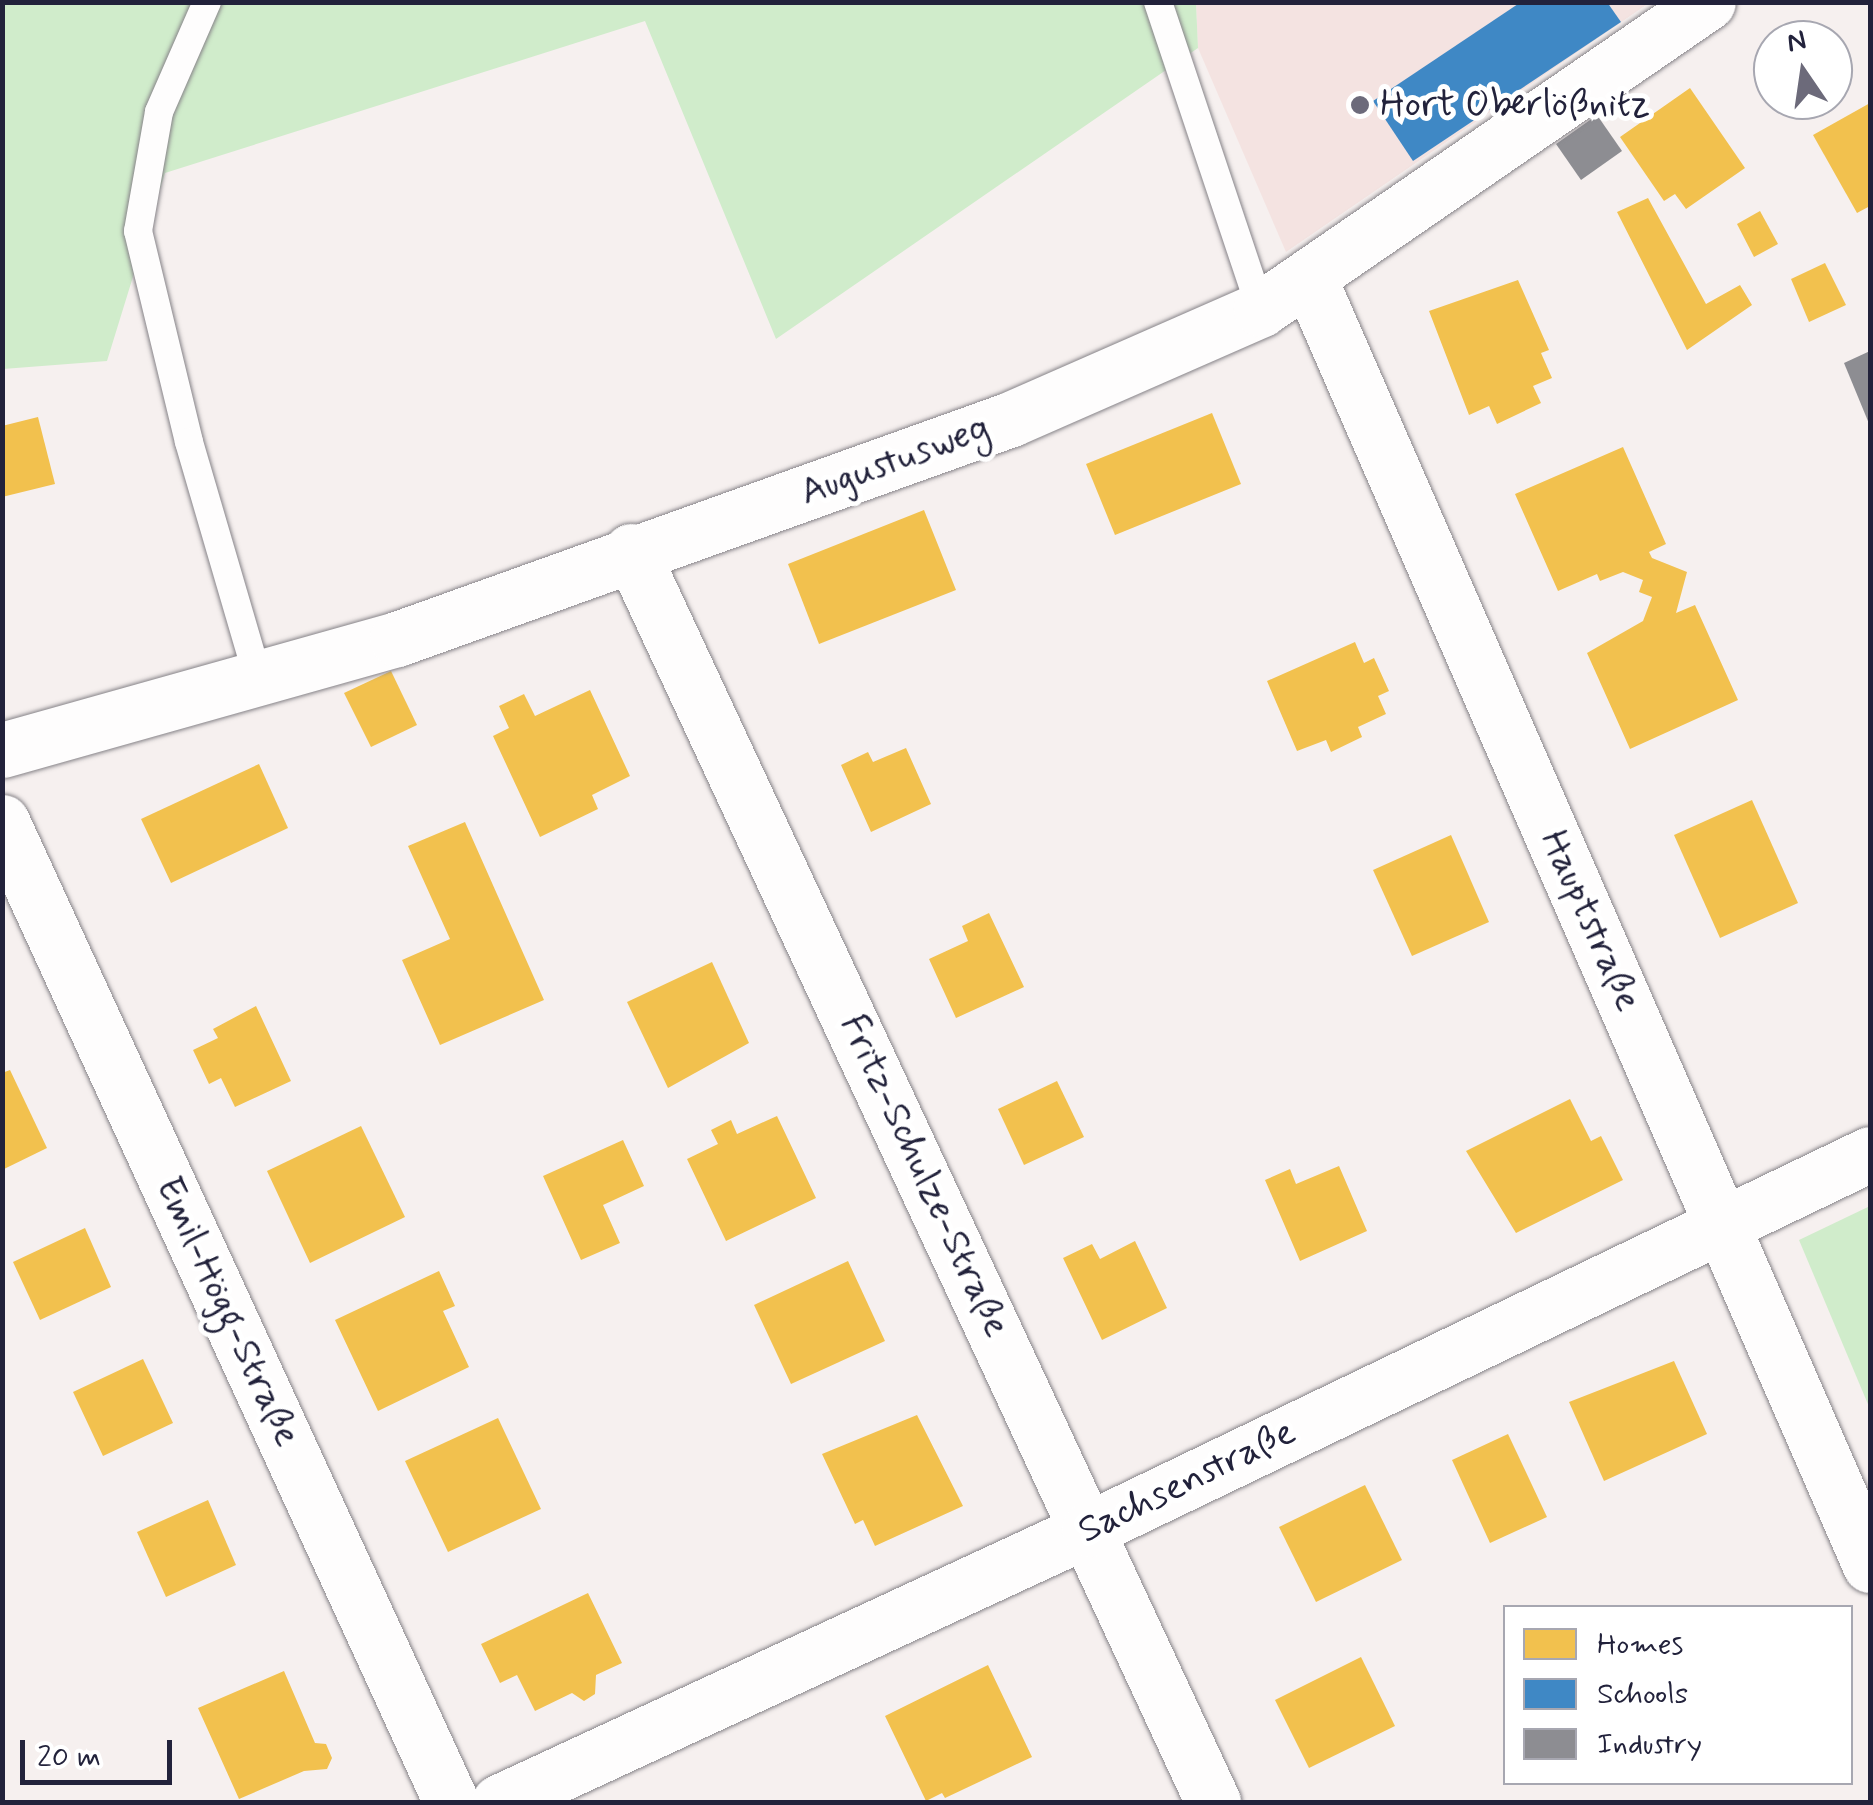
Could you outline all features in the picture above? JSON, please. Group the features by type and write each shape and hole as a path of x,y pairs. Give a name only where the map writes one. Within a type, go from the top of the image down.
{"street":[{"name":"Augustusweg","path":"2,750 397,638 1011,419 1261,309 1708,2"},
{"name":"Hauptstraße","path":"1309,278 1870,1565"},
{"name":"Fritz-Schulze-Straße","path":"631,552 1089,1529 1212,1802"},
{"name":"Emil-Högg-Straße","path":"2,822 451,1802"},
{"name":"Sachsenstraße","path":"499,1802 1089,1529 1870,1154"}],"lane":[{"path":"207,2 159,112 138,231 189,442 258,678"},
{"path":"1158,2 1261,309"}],"shaded area":[{"name":"Hort Oberlößnitz","path":"1196,3 1649,3 1286,252 1198,48"}],"green space":[{"path":"3,3 1196,3 1198,48 776,339 645,21 165,173 107,361 3,369"},
{"path":"1870,1206 1870,1409 1799,1240"}],"building: Homes":[{"path":"1690,88 1745,168 1686,209 1675,194 1664,201 1620,137"},
{"path":"1870,103 1870,206 1857,213 1813,135 1840,120 1853,120 1853,113"},
{"path":"1648,198 1706,304 1740,285 1752,305 1687,350 1617,212"},
{"path":"1760,211 1778,244 1754,257 1737,224"},
{"path":"1825,263 1846,305 1809,322 1791,279"},
{"path":"1518,280 1549,350 1541,353 1552,378 1533,386 1541,403 1497,424 1489,406 1469,415 1429,311"},
{"path":"1212,413 1241,484 1115,535 1086,464"},
{"path":"38,417 55,484 2,497 2,426"},
{"path":"1623,447 1666,544 1649,552 1652,558 1687,572 1676,613 1695,605 1738,700 1630,749 1587,653 1643,621 1652,597 1639,592 1643,580 1623,572 1600,581 1597,574 1558,591 1515,494"},
{"path":"924,510 956,590 819,644 788,564"},
{"path":"1355,642 1364,663 1374,658 1389,691 1378,696 1386,714 1358,727 1362,737 1331,752 1326,740 1297,751 1267,681"},
{"path":"391,671 417,725 371,747 344,693"},
{"path":"590,690 630,776 592,795 598,809 540,837 493,736 509,728 499,706 524,694 535,716"},
{"path":"906,748 931,804 871,832 841,765 868,752 873,762"},
{"path":"259,764 288,828 171,883 141,819"},
{"path":"1752,800 1798,903 1720,938 1674,835"},
{"path":"465,822 544,1000 440,1045 402,960 450,939 408,846"},
{"path":"1451,835 1489,922 1412,956 1373,870"},
{"path":"989,913 1024,987 956,1018 929,959 968,941 962,926"},
{"path":"712,962 749,1043 668,1088 627,1002"},
{"path":"256,1006 291,1081 235,1107 221,1078 209,1084 193,1050 218,1038 213,1029"},
{"path":"10,1070 47,1148 2,1170 2,1073"},
{"path":"1057,1081 1084,1137 1024,1165 998,1109"},
{"path":"1570,1099 1591,1141 1601,1136 1623,1180 1516,1233 1466,1151"},
{"path":"777,1116 816,1198 726,1241 687,1159 718,1144 711,1130 731,1120 737,1134"},
{"path":"361,1126 405,1217 310,1263 267,1171"},
{"path":"623,1140 644,1186 603,1205 620,1243 581,1260 543,1176"},
{"path":"1339,1166 1367,1231 1300,1261 1265,1180 1290,1169 1296,1184"},
{"path":"85,1228 111,1287 40,1320 13,1262"},
{"path":"1135,1241 1167,1308 1102,1340 1063,1258 1092,1244 1100,1259"},
{"path":"848,1261 885,1341 791,1384 754,1305"},
{"path":"439,1271 455,1306 443,1311 469,1367 378,1411 335,1320"},
{"path":"143,1359 173,1423 103,1456 73,1392"},
{"path":"1674,1361 1707,1434 1604,1481 1569,1402"},
{"path":"917,1415 963,1506 875,1546 863,1520 855,1524 822,1454"},
{"path":"498,1418 541,1509 448,1552 405,1461"},
{"path":"1508,1434 1547,1517 1490,1543 1452,1460"},
{"path":"1365,1485 1402,1560 1316,1602 1279,1527"},
{"path":"208,1500 236,1565 166,1597 137,1532"},
{"path":"588,1593 622,1663 596,1675 595,1694 584,1701 572,1693 535,1711 517,1675 500,1683 481,1644"},
{"path":"1361,1657 1395,1726 1309,1768 1275,1700"},
{"path":"988,1665 1032,1757 945,1798 942,1793 926,1801 885,1716"},
{"path":"284,1671 315,1743 326,1744 332,1758 327,1769 304,1771 239,1799 198,1708"}],"building: Schools":[{"path":"1521,2 1607,2 1621,22 1413,161 1373,101"}],"building: Industry":[{"path":"1597,115 1622,151 1581,180 1556,144"},
{"path":"1870,351 1870,426 1844,363"}],"place":[{"name":"Hort Oberlößnitz","path":"1360,105"}]}
